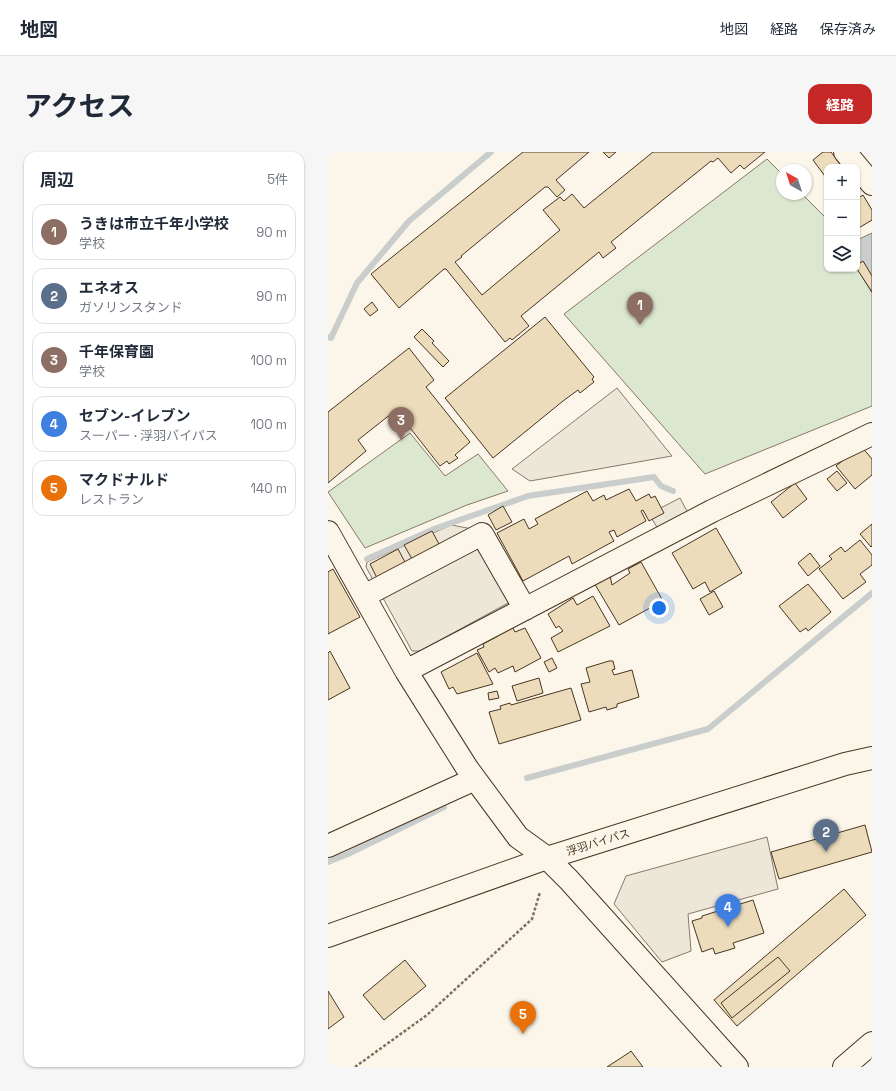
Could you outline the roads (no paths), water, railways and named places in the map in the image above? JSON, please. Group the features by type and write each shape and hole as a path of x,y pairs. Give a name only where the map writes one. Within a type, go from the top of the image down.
{"main road":[{"path":"845,152 872,184"},
{"path":"406,671 712,511 872,434"},
{"path":"328,532 406,671 475,779 518,837 547,858 737,1067"},
{"path":"364,596 482,534 525,609"},
{"name":"浮羽バイパス","path":"328,936 547,858 845,764 872,758"},
{"path":"328,846 475,779"},
{"path":"844,1067 872,1043"}],"waterway":[{"path":"328,337 331,338 357,283 409,221 491,152"},
{"path":"367,559 434,529 528,496 654,477 661,486 673,491"},
{"path":"527,778 708,729 872,593"},
{"path":"328,862 348,854 444,807"}],"place":[{"name":"うきは市立千年小学校","path":"640,325"},
{"name":"千年保育園","path":"401,440"},
{"name":"エネオス","path":"826,852"},
{"name":"セブン-イレブン","path":"728,927"},
{"name":"マクドナルド","path":"523,1034"}]}
